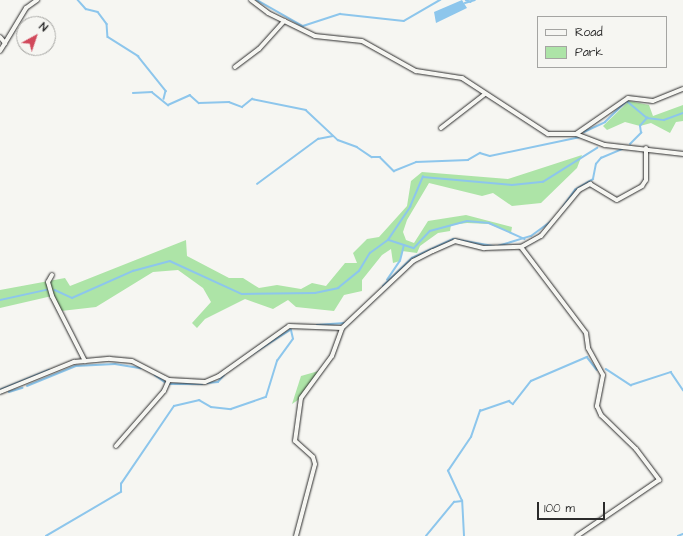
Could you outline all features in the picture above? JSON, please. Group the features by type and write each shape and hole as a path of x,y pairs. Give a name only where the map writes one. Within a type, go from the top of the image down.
{"street":[{"path":"0,51 26,8 37,0"},
{"path":"251,0 284,21 315,36 362,41 416,71 462,78 548,134 576,134 605,145 646,148 683,154"},
{"path":"235,67 259,49 284,21"},
{"path":"0,37 5,43"},
{"path":"576,134 628,98 653,101 683,89"},
{"path":"441,128 485,94"},
{"path":"296,536 315,464 313,457 295,441 301,398 332,356 342,328 413,261 433,251 455,242 490,248 521,247 541,236 579,190 590,184 616,200 642,186 646,180 646,148"},
{"path":"521,247 586,333 588,348 603,375 596,406 601,415 636,449 659,480 577,536"},
{"path":"52,275 48,282 52,296 85,361"},
{"path":"0,392 85,361 132,361 169,380 205,382 219,376 290,326 342,328"},
{"path":"116,446 164,391 169,380"}],"green space":[{"path":"629,101 649,105 653,116 683,105 683,121 676,122 670,133 651,123 640,126 625,122 607,130 603,126"},
{"path":"582,155 577,168 541,203 512,206 493,193 482,196 429,183 407,220 403,232 406,240 414,243 428,221 466,215 512,227 511,233 489,224 467,223 451,225 450,231 438,233 420,246 417,253 402,251 400,261 393,263 391,249 382,255 362,280 362,291 344,295 334,311 296,307 288,300 273,309 245,299 205,319 197,328 192,323 211,302 203,288 178,270 153,272 96,307 61,311 52,296 0,308 0,290 65,278 70,286 186,240 187,256 229,278 243,278 259,288 277,285 301,289 312,283 326,286 345,263 357,263 353,253 367,239 379,237 407,206 411,181 422,172 508,179"},
{"path":"322,370 301,398 292,404 301,376"}],"water":[{"path":"462,0 467,8 436,23 434,12"}],"waterway":[{"path":"78,0 86,9 98,12 107,24 108,37 138,56 166,91 164,99"},
{"path":"257,0 303,26 340,14 404,21 440,0"},
{"path":"466,0 471,2"},
{"path":"465,3 475,0"},
{"path":"133,93 152,92 168,105 190,95 199,103 229,102 242,107 252,99 306,110 338,140 357,147 372,157 380,157 394,171 416,162 468,160 480,153 490,156 580,137"},
{"path":"584,132 605,122 627,101 647,118 664,120 683,113"},
{"path":"630,144 641,133 640,126 647,118"},
{"path":"257,184 318,139 333,136"},
{"path":"55,290 72,298 133,271 170,261 242,294 315,293 338,288 359,271 370,253 388,240 410,207 423,177 512,185 543,182 597,148"},
{"path":"563,207 575,190 593,179 596,164 601,158 622,149"},
{"path":"389,240 414,248 430,231 467,221 489,223 525,239"},
{"path":"498,246 531,236 550,222"},
{"path":"383,286 412,258 453,239 494,246"},
{"path":"387,280 400,261 404,245"},
{"path":"0,300 46,290"},
{"path":"317,325 344,323"},
{"path":"46,536 121,492 121,484 174,406 199,400 211,407 231,409 266,397 277,361 293,339 291,330 250,356"},
{"path":"464,536 462,501 448,471 471,437 480,411 509,401 513,404 531,381 587,357 597,370"},
{"path":"27,386 76,366 115,364 141,368"},
{"path":"606,369 631,385 671,372 683,390"},
{"path":"0,390 49,370"},
{"path":"155,375 165,382"},
{"path":"207,383 218,382 224,375"},
{"path":"170,384 202,384"},
{"path":"9,392 22,388"},
{"path":"426,536 454,502 462,501"},
{"path":"678,536 683,534"}]}
